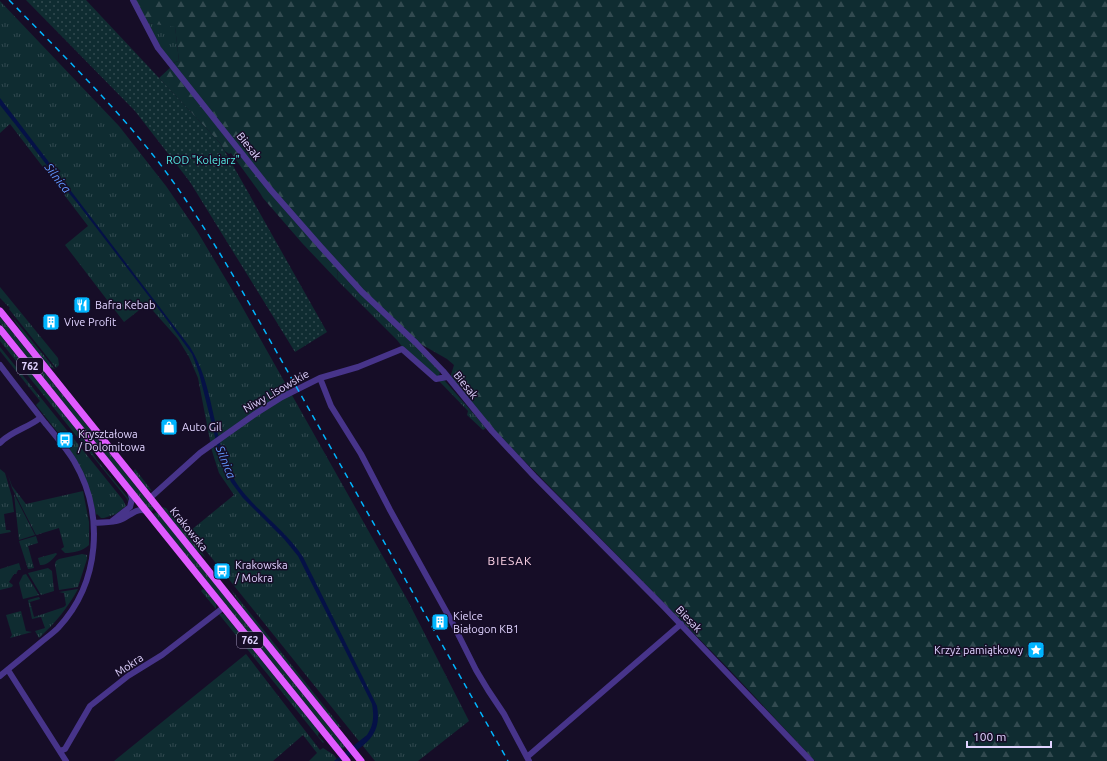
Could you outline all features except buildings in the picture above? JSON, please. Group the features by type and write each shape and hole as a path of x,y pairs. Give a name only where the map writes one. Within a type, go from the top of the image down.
{"main road":[{"name":"Krakowska","path":"0,311 359,759"},
{"name":"Krakowska","path":"0,329 347,761"}],"street":[{"name":"Biesak","path":"133,0 158,48 270,189 362,292 416,343 529,472 680,624 811,761"},
{"name":"Niwy Lisowskie","path":"150,498 214,442 282,397 320,378 358,367 402,349 436,379 446,376"},
{"path":"0,366 70,454 79,470 90,497 94,523 94,549 91,566 82,593 72,611 58,628 0,676"},
{"path":"320,378 331,406 361,454 393,516 452,622 476,670 504,714 528,759 680,624"},
{"path":"0,443 7,436 40,418"},
{"path":"111,522 130,507 132,499 129,489"},
{"path":"94,523 121,520 139,510 146,511"},
{"name":"Mokra","path":"60,752 65,749 90,706 128,676 162,655 224,607"},
{"path":"8,670 66,761"}],"green space":[{"name":"ROD \"Kolejarz\"","path":"26,0 86,0 220,143 327,332 295,352 190,182 135,111"},
{"path":"135,0 1107,0 1107,761 815,761 727,667 492,428 450,378 454,365 447,359 419,343 337,267 338,281 302,243 263,198 231,153 229,154 225,151 220,143 159,78 171,67 169,64 179,61 175,27 147,23"},
{"path":"0,1 119,126 166,186 197,231 240,303 408,601 469,721 418,761 375,761 190,531 234,495 219,473 212,451 198,378 189,357 178,339 147,304 124,322 65,245 88,226 10,124 0,133"},
{"path":"147,23 175,26 179,61 172,63 160,47"},
{"path":"337,267 418,348 440,372 439,376 436,376 404,349 397,340 338,281"},
{"path":"0,287 58,358 59,365 56,368 9,309 10,308 0,298"},
{"path":"0,317 154,509 151,512 0,323"},
{"path":"14,320 55,369 49,367 24,336"},
{"path":"0,335 84,439 97,460 128,498 129,504 127,499 0,341"},
{"path":"0,347 123,500 126,506 116,514 104,518 101,518 97,514 96,515 89,488 78,464 68,448 69,447 66,443 67,441 65,438 63,439 36,405 40,401 0,351"},
{"path":"444,380 486,428 483,430 467,415 468,411 439,381"},
{"path":"0,469 5,473 12,497 14,512 4,514 6,530 10,530 11,532 0,534"},
{"path":"135,469 152,491 147,489 133,472"},
{"path":"8,475 12,486 26,504 83,491 89,522 89,545 78,551 65,553 61,549 64,547 59,528 36,535 12,488"},
{"path":"14,494 35,535 19,540"},
{"path":"162,507 166,508 206,558 196,550"},
{"path":"157,512 345,747 342,749 153,514"},
{"path":"36,536 38,543 28,546 34,568 28,569 19,541"},
{"path":"57,554 50,562 40,565 38,558"},
{"path":"82,554 87,555 87,559 78,587 59,590 55,564 56,561"},
{"path":"19,563 21,570 18,570 16,574 14,574 9,582 13,585 12,587 0,590 0,569"},
{"path":"48,568 52,571 54,591 41,595 28,573"},
{"path":"26,574 39,595 23,599 19,583 23,575"},
{"path":"230,588 341,727 338,727 241,606"},
{"path":"78,589 61,615 39,638 35,631 45,628 41,617 32,619 28,600 39,597 40,599 30,602 34,617 66,605 64,593 59,592"},
{"path":"203,589 216,604 216,609 201,591"},
{"path":"21,611 26,631 32,632 10,638 12,635 6,615"},
{"path":"218,613 224,614 319,732 318,736 324,742 323,743"},
{"path":"246,654 320,750 323,748 334,755 338,761 309,761 317,753 303,735 273,761 114,761"}],"water":[{"name":"Silnica","path":"0,98 190,347 204,377 220,442 231,474 246,496 286,535 303,557 377,706 377,727 367,742 346,759 334,761 367,735 373,720 372,704 298,556 284,539 243,498 231,482 219,453 199,373 192,354 78,204 0,105"}],"railway":[{"path":"9,0 85,78 140,139 168,175 209,235 508,761"}],"place":[{"name":"Bafra Kebab","path":"82,305"},
{"name":"Vive Profit","path":"51,322"},
{"name":"Auto Gil","path":"169,427"},
{"name":"Kryształowa / Dolomitowa","path":"65,440"},
{"name":"Krakowska / Mokra","path":"222,571"},
{"name":"Kielce Białogon KB1","path":"440,622"},
{"name":"Krzyż pamiątkowy","path":"1036,650"}],"district":[{"name":"BIESAK","path":"510,560"}]}
